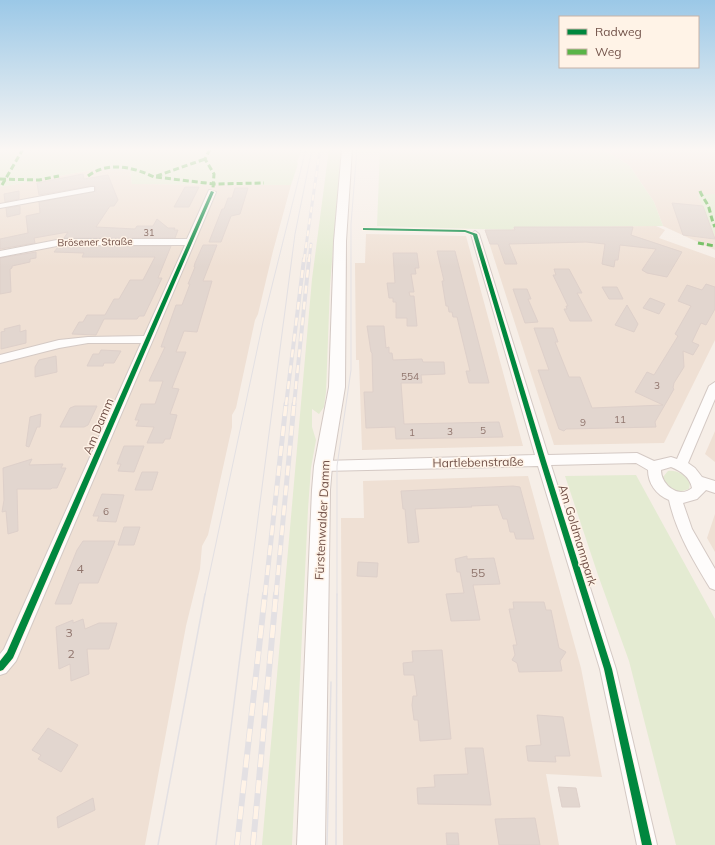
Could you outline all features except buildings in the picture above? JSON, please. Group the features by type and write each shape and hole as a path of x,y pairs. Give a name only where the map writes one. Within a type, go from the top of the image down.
{"main road":[{"name":"Fürstenwalder Damm","path":"311,845 323,466 337,387 340,241 344,188"}],"street":[{"path":"0,206 91,189"},
{"name":"Am Damm","path":"0,667 10,655 212,192"},
{"name":"Am Goldmannpark","path":"476,234 543,461 608,668 647,845"},
{"name":"Brösener Straße","path":"0,254 62,242 190,242"},
{"path":"0,359 73,342 148,339"},
{"path":"681,465 715,386"},
{"name":"Hartlebenstraße","path":"323,466 637,458 655,467"},
{"path":"671,462 681,465 692,473 699,482 699,490 694,496 686,498 675,497 664,492 656,484 653,475 655,467 661,463 671,462"},
{"path":"699,482 715,486"},
{"path":"675,497 678,511 684,525 715,583"}],"shaded area":[{"path":"0,188 290,188 258,314 255,320 236,408 232,415 232,427 208,535 202,546 200,569 186,626 145,845 0,845"},
{"path":"645,188 715,188 715,250 663,226 654,202"},
{"path":"656,226 665,230 659,238 715,258 715,340 664,443 554,445 485,230 511,230 514,227"},
{"path":"366,234 466,236 523,446 362,450 359,360 356,360 355,263 365,263"},
{"path":"715,431 715,462 705,454"},
{"path":"528,476 581,668 602,777 546,774 559,845 343,845 341,518 364,518 363,481"},
{"path":"715,514 715,552 707,538"}],"green space":[{"path":"324,188 338,188 330,286 326,392 324,407 319,414 312,409 312,427 316,440 311,468 308,509 292,845 262,845 312,279"},
{"path":"378,188 645,188 654,202 663,226 515,227 511,230 377,226"},
{"path":"715,194 715,237 698,195"},
{"path":"668,471 675,471 684,475 690,483 689,489 679,492 668,487 663,477"},
{"path":"636,475 715,619 715,845 676,845 629,661 565,476"}],"tram line":[{"path":"205,595 263,322 296,188"},
{"path":"248,595 295,234 304,188"},
{"path":"337,594 337,466 351,370 351,224 354,188"},
{"path":"158,845 205,594"},
{"path":"216,845 248,594"},
{"path":"336,845 337,594"},
{"path":"327,845 331,682"}],"railway":[{"path":"304,260 314,188"},
{"path":"309,260 311,244"},
{"path":"286,405 304,259"},
{"path":"294,405 309,259"},
{"path":"265,595 286,404"},
{"path":"276,595 294,404"},
{"path":"237,845 265,594"},
{"path":"253,845 276,594"}],"marked path":[{"path":"700,191 702,198 709,208 709,213 715,227"},
{"path":"698,243 715,246"}],"cycle path":[{"path":"0,667 10,655 212,192"},
{"path":"364,229 465,231 475,234 543,461 608,669 647,845"}]}
